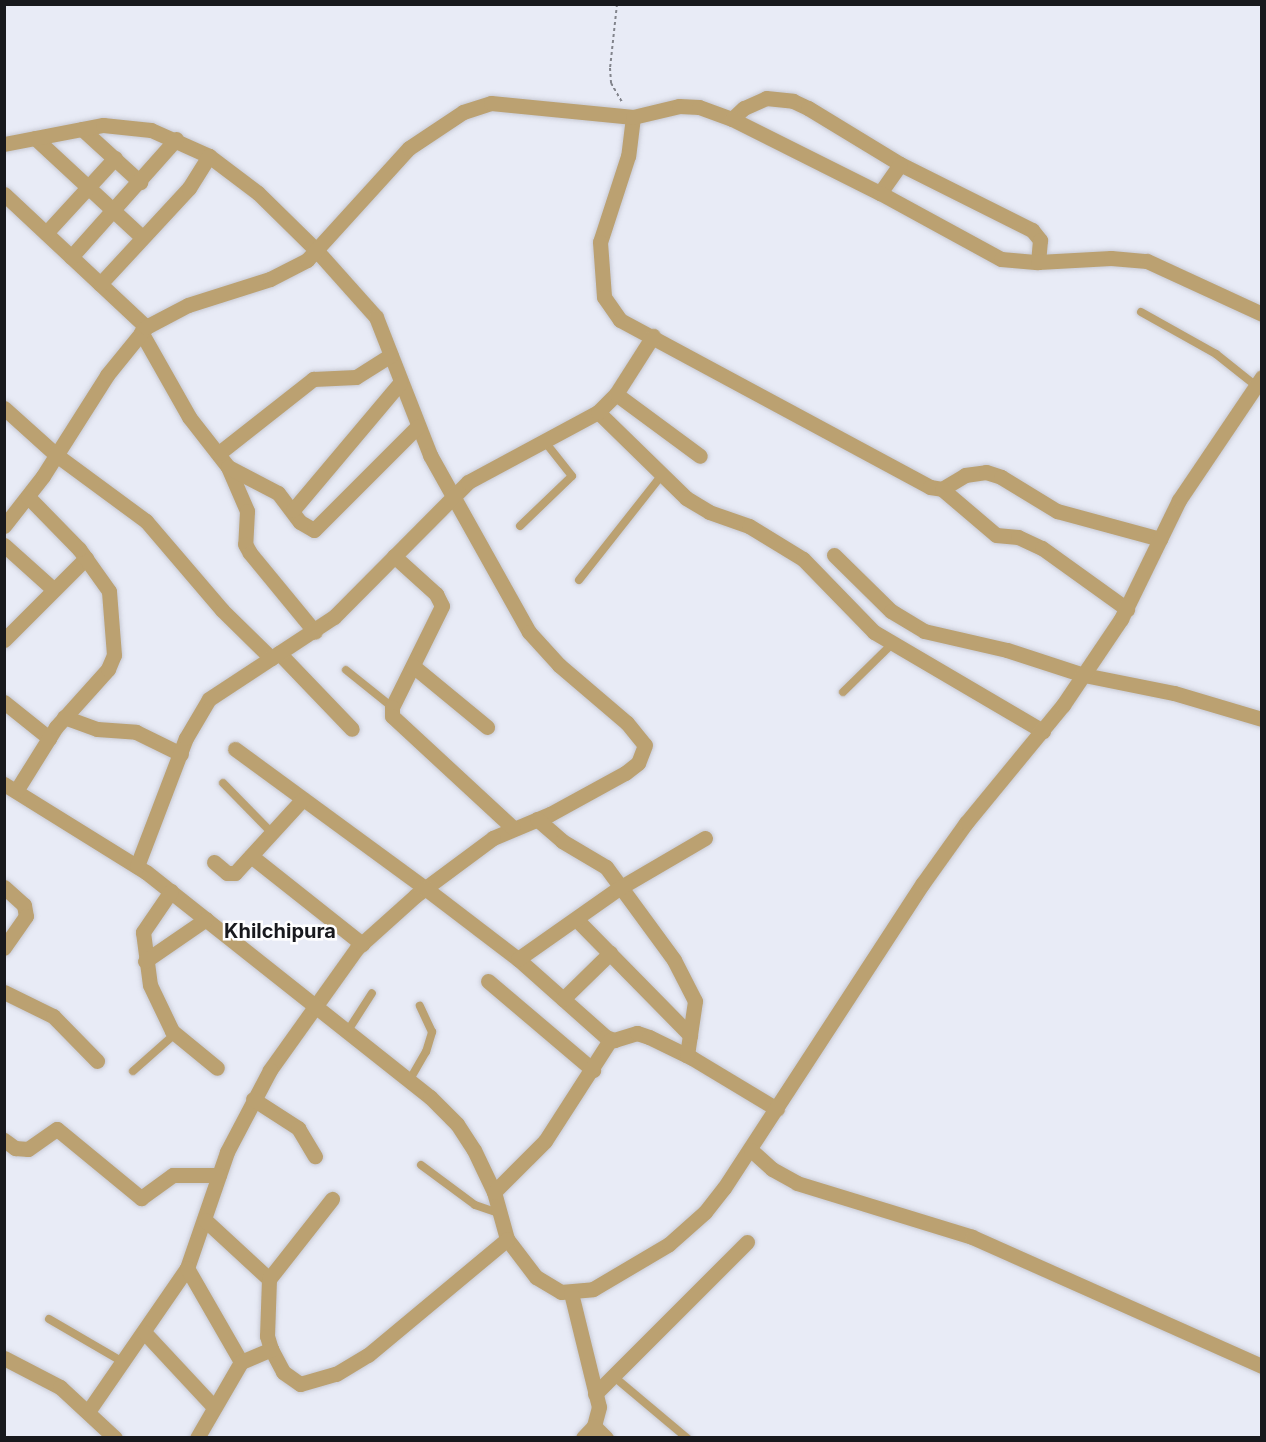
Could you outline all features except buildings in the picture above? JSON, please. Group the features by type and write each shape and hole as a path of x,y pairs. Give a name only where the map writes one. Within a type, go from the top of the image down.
{"street":[{"path":"732,119 754,101 766,98 793,101 900,164 1032,230 1040,240 1038,262"},
{"path":"4,526 28,497 107,375 144,330 189,305 270,279 318,252 392,164 463,112 492,103 633,117 680,106 699,107 732,119 880,193 1001,259 1038,262 1111,258 1147,261 1262,314"},
{"path":"633,117 628,156 603,224 601,278 612,313 812,426 930,487 942,489 996,535 1018,537 1042,548 1127,609"},
{"path":"4,144 82,129 132,126 177,139 209,156 258,193 365,302 384,334 417,427 451,495 529,632 559,665 627,723 645,745 638,763 625,773 537,819 513,828 425,888 362,944 313,1007 253,1099 219,1175 206,1220 187,1268 89,1410"},
{"path":"82,129 140,182"},
{"path":"35,138 142,237"},
{"path":"71,257 114,212 177,139"},
{"path":"100,284 189,188 209,156"},
{"path":"46,233 115,158"},
{"path":"880,193 900,164"},
{"path":"4,194 100,284 144,330 189,417 228,467 247,511 245,543 250,553 315,632"},
{"path":"137,866 181,754 209,699 275,655 315,632 358,596 451,495 485,472 598,412 616,394 653,336"},
{"path":"219,453 313,379 356,377 391,355"},
{"path":"28,497 86,558 109,591 114,656 108,669 64,717 10,787 137,866 171,891 409,1082 457,1124 494,1191 498,1213 507,1239 536,1277 548,1287 571,1293 614,1279 687,1230 751,1150 923,883 966,823 1043,731 1084,675 1127,609 1160,539 1205,456 1258,381"},
{"path":"293,510 400,383"},
{"path":"616,394 700,456"},
{"path":"4,408 55,454 146,521 222,610 275,655 352,729"},
{"path":"598,412 662,475 701,508 749,526 803,559 858,619 892,644 1043,731"},
{"path":"228,467 278,493 309,530 319,527 417,427"},
{"path":"942,489 964,475 994,474 1049,507 1160,539"},
{"path":"4,545 53,589"},
{"path":"834,555 910,625 1084,675 1174,693 1262,719"},
{"path":"394,556 441,600 435,622 392,706 395,722 513,828"},
{"path":"4,640 86,558"},
{"path":"413,666 487,727"},
{"path":"4,702 48,738"},
{"path":"64,717 97,729 136,732 181,754"},
{"path":"235,749 518,959 610,1040"},
{"path":"214,862 231,874 251,856 302,800"},
{"path":"537,819 562,841 596,858 623,887 692,991 695,1012 687,1055"},
{"path":"518,959 623,887 705,838"},
{"path":"251,856 362,944"},
{"path":"4,887 24,906 26,916 4,948"},
{"path":"171,891 145,926 145,961 155,1002 175,1034 217,1068"},
{"path":"145,961 206,919"},
{"path":"576,919 690,1035"},
{"path":"563,999 610,953"},
{"path":"488,981 593,1070"},
{"path":"4,992 53,1016 97,1061"},
{"path":"494,1191 545,1141 593,1070 610,1040 641,1034 687,1055 777,1110"},
{"path":"253,1099 298,1128 315,1156"},
{"path":"4,1140 22,1150 52,1131 63,1132 141,1198 173,1175 219,1175"},
{"path":"751,1150 772,1169 797,1183 972,1237 1262,1366"},
{"path":"269,1279 332,1199"},
{"path":"206,1220 269,1279 272,1289 267,1336 271,1349 282,1372 294,1382 305,1383 336,1374 390,1339 507,1239"},
{"path":"595,1394 747,1242"},
{"path":"187,1268 241,1362"},
{"path":"571,1293 599,1407 594,1426 583,1437"},
{"path":"144,1332 214,1407"},
{"path":"197,1437 241,1362 271,1349"},
{"path":"4,1358 60,1387 89,1410 115,1437"},
{"path":"594,1426 606,1437"}],"lane":[{"path":"1141,312 1216,354 1258,381"},
{"path":"520,526 572,476 545,442"},
{"path":"579,580 662,475"},
{"path":"843,692 892,644"},
{"path":"346,670 392,706"},
{"path":"223,783 272,833"},
{"path":"346,1033 372,993"},
{"path":"409,1082 426,1052 432,1032 420,1006"},
{"path":"133,1071 175,1034"},
{"path":"421,1165 475,1204 498,1213"},
{"path":"50,1319 123,1362"},
{"path":"613,1376 687,1437"}],"path":[{"path":"617,4 611,83 633,117"}],"district":[{"name":"Khilchipura","path":"280,931"}]}
